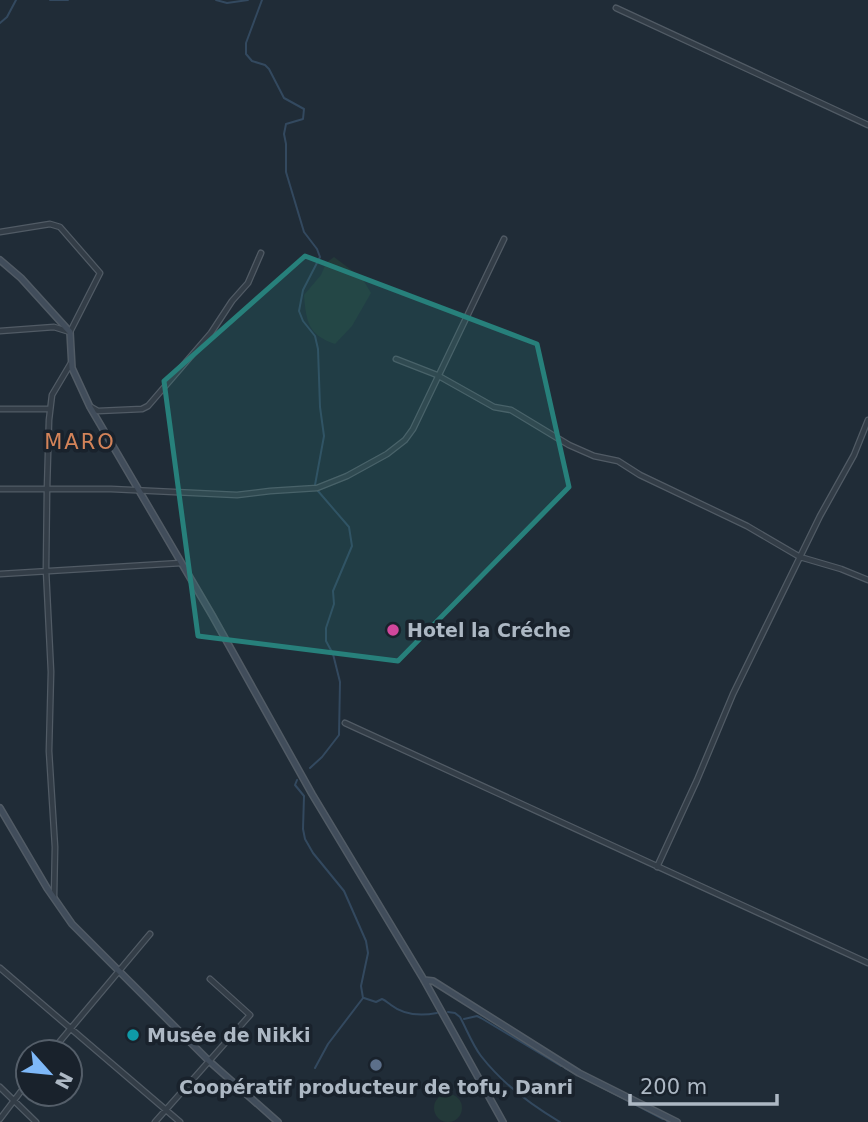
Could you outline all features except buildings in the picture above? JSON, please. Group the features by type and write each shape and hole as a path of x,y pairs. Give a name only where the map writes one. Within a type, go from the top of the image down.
{"street":[{"path":"616,8 868,125"},
{"path":"0,233 50,224 60,228 100,273 70,332 71,363 90,407 312,794 424,980 503,1122"},
{"path":"0,489 237,495 317,488 329,484 387,454 405,440 413,429 504,239"},
{"path":"90,407 98,411 142,409 148,406 211,333 248,282 261,253"},
{"path":"0,260 21,278 70,332"},
{"path":"0,331 54,327 70,332"},
{"path":"396,359 437,375 494,407 511,410 569,445 594,456 618,461 640,475 747,526 800,557 868,580"},
{"path":"54,898 55,847 49,751 51,672 46,570 47,489 52,395 71,363"},
{"path":"0,409 50,409"},
{"path":"657,867 733,694 800,557 854,455 868,420"},
{"path":"0,574 181,563"},
{"path":"345,723 868,963"},
{"path":"0,808 72,924 209,1061 278,1122"},
{"path":"62,1038 150,934"},
{"path":"0,968 180,1122"},
{"path":"155,1122 250,1015 210,979"},
{"path":"424,980 433,981 579,1073 677,1122"},
{"path":"0,1087 14,1100 0,1119"},
{"path":"22,1108 36,1122"}],"highlighted area":[{"path":"305,256 537,344 569,487 398,661 198,636 164,381"}],"green space":[{"path":"334,257 362,278 371,293 352,326 335,344 319,336 310,326 304,295 321,275 326,263"},
{"path":"448,1094 458,1098 462,1108 458,1118 448,1122 438,1118 434,1108 438,1098"}],"waterway":[{"path":"0,23 7,17 16,0"},
{"path":"50,0 68,0"},
{"path":"216,0 227,3 248,0"},
{"path":"262,0 246,43 246,54 252,61 269,69 284,98 304,109 303,119 286,124 284,134 286,172 304,232 320,257 303,290 299,311 315,336 318,349 324,436 315,485"},
{"path":"310,768 339,735 340,682 333,654 326,641 326,628 334,604 333,591 352,546 349,527 318,491"},
{"path":"297,780 295,785 304,796 305,839 344,891 366,941 368,953 361,986 363,998 328,1044 315,1068"},
{"path":"364,998 376,1002 382,999 407,1013 437,1013"},
{"path":"448,1012 460,1017 478,1051 498,1075 528,1101 560,1122"},
{"path":"464,1019 477,1016 561,1066"},
{"path":"565,1068 663,1119"}],"place":[{"name":"Hotel la Créche","path":"393,630"},
{"name":"Musée de Nikki","path":"133,1035"},
{"name":"Coopératif producteur de tofu, Danri","path":"376,1065"}],"district":[{"name":"MARO","path":"80,442"}]}
